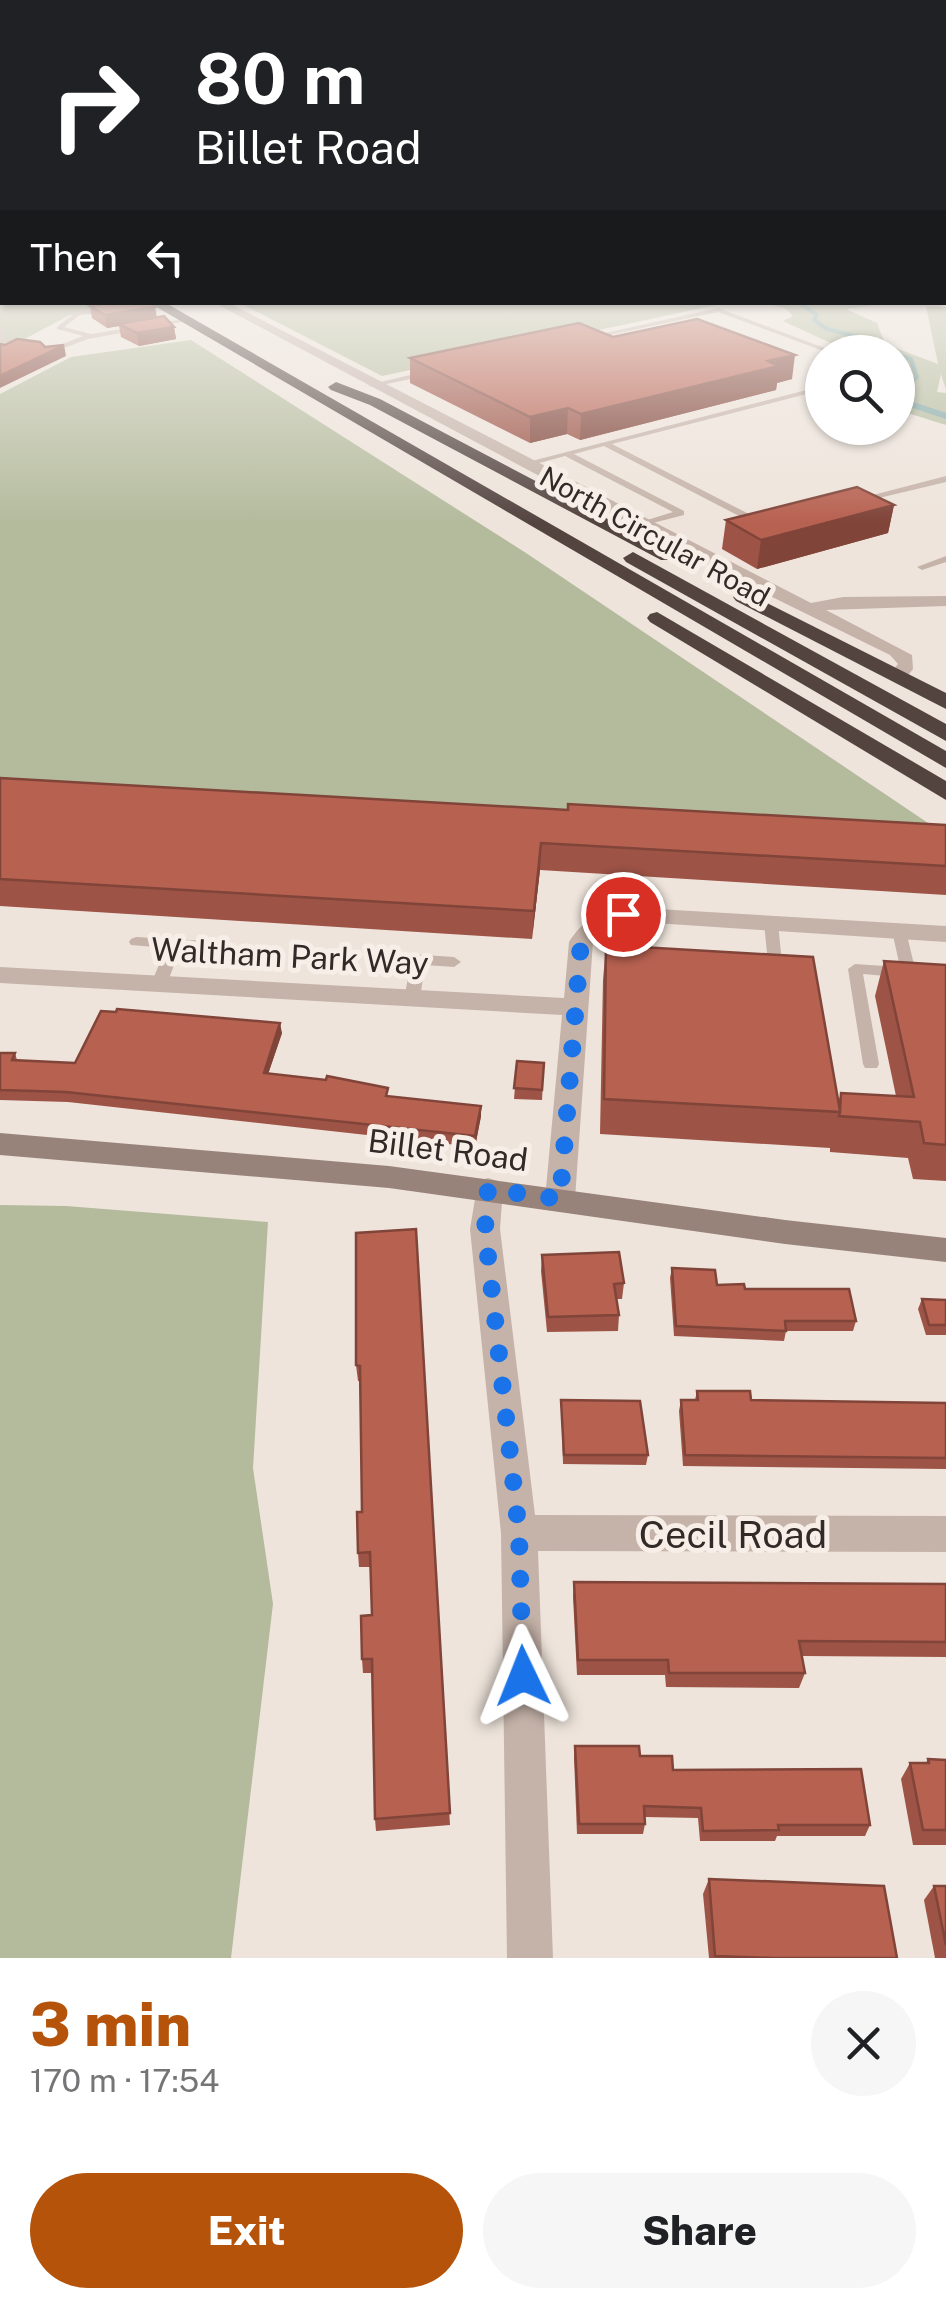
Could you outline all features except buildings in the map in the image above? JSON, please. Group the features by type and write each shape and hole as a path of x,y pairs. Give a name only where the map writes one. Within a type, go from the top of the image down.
{"highway":[{"path":"217,340 452,478 472,498 626,599 946,792"},
{"name":"North Circular Road","path":"898,676 536,484 328,382 946,734"},
{"name":"North Circular Road","path":"452,478 946,761"},
{"path":"898,676 946,702"}],"main road":[{"name":"Billet Road","path":"0,1144 210,1156 488,1189 774,1232 946,1250"}],"street":[{"path":"290,340 802,607 896,651 907,665 898,676"},
{"path":"802,607 843,602 946,601"},
{"path":"560,1199 581,942 588,930 604,919 623,914 946,934"},
{"name":"Waltham Park Way","path":"0,975 576,1008"},
{"path":"488,1189 485,1229 519,1533 530,1958"},
{"name":"Cecil Road","path":"519,1533 946,1534"}],"lane":[{"path":"8,340 59,348"},
{"path":"48,353 84,340"},
{"path":"372,384 438,370"},
{"path":"528,463 805,392"},
{"path":"606,444 744,515 773,521"},
{"path":"566,454 681,513 644,524"},
{"path":"844,504 946,477"},
{"path":"922,567 946,559"},
{"path":"771,923 776,963"},
{"path":"871,1064 855,970 910,973 899,931"},
{"path":"136,942 209,946"},
{"path":"159,984 175,944"},
{"path":"380,957 454,962"},
{"path":"412,998 420,960"}],"green space":[{"path":"0,340 22,340 0,352"},
{"path":"192,340 526,553 946,835 0,798 0,394 71,357"},
{"path":"313,340 550,340 382,376"},
{"path":"933,340 946,340 946,390 941,374 937,392 946,393 946,425 915,415 915,355 938,364"},
{"path":"0,1205 66,1206 268,1222 253,1468 273,1604 231,1958 0,1958"}],"waterway":[{"path":"915,371 915,379"},
{"path":"915,406 946,416"}],"route":[{"path":"523,1676 519,1533 485,1229 488,1189 560,1199 581,942 588,930 604,919 623,914"}]}
